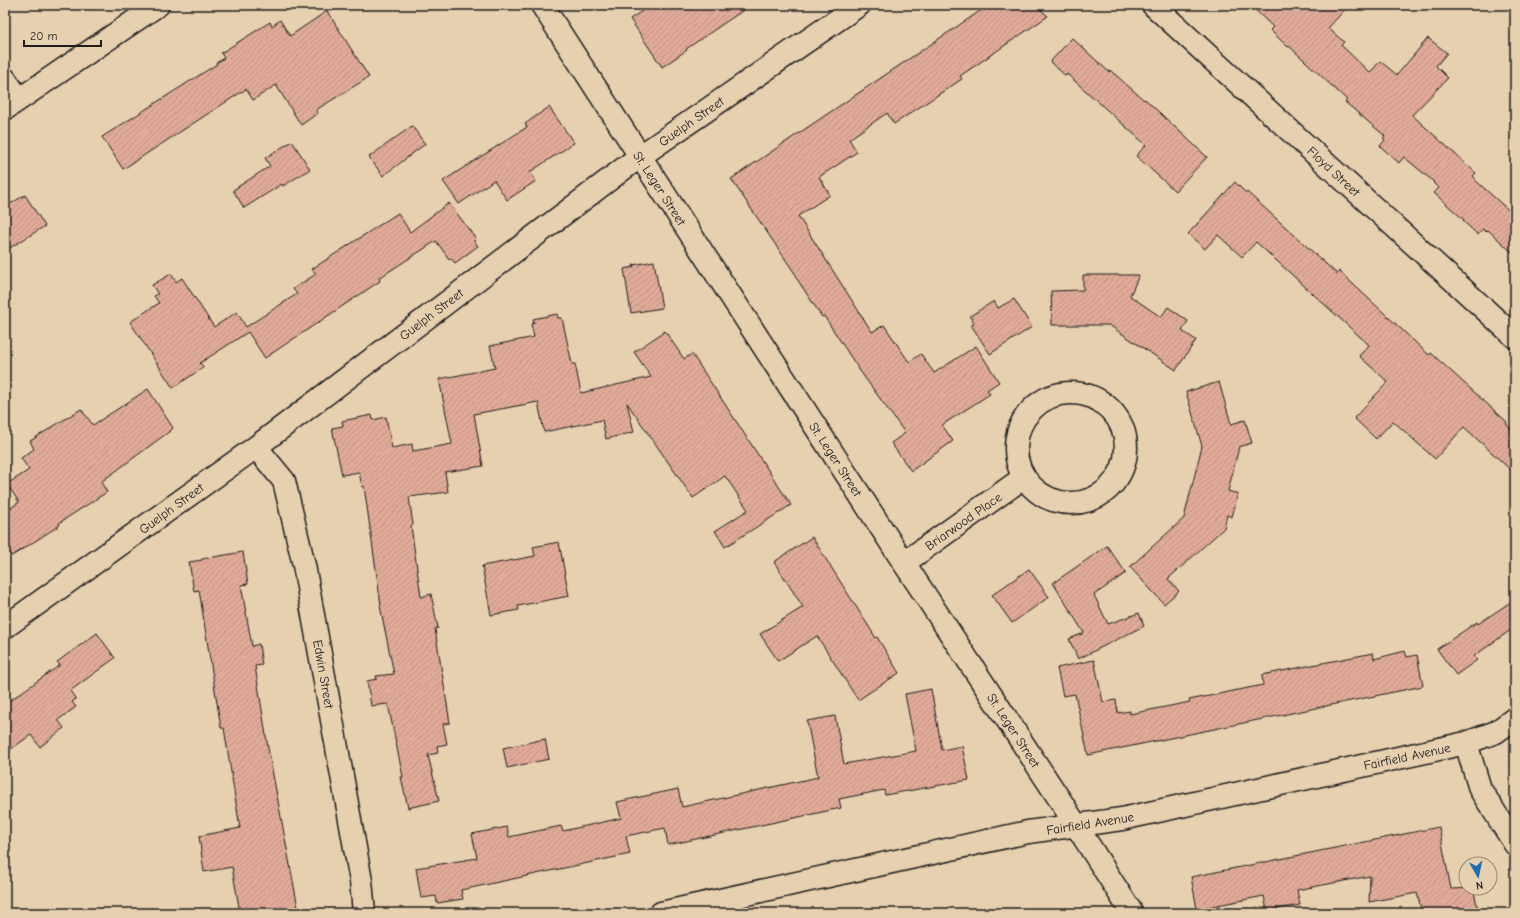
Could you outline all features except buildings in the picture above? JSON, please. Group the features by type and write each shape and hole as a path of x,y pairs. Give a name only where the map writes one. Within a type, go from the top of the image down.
{"street":[{"path":"5,79 12,104 158,5"},
{"name":"St. Leger Street","path":"542,5 639,157 1132,913"},
{"name":"Guelph Street","path":"5,627 256,447 639,157 859,5"},
{"name":"Floyd Street","path":"1153,5 1515,337"},
{"path":"1068,392 1097,398 1118,418 1127,445 1121,474 1101,495 1073,504 1045,498 1023,478 1014,450 1021,422 1040,400 1068,392"},
{"name":"Edwin Street","path":"256,447 284,481 299,542 361,882 364,913"},
{"name":"Briarwood Place","path":"904,563 1023,478"},
{"name":"Fairfield Avenue","path":"670,912 1028,832 1122,819 1466,743 1496,732 1515,718"},
{"path":"1466,743 1480,789 1515,844"}]}
